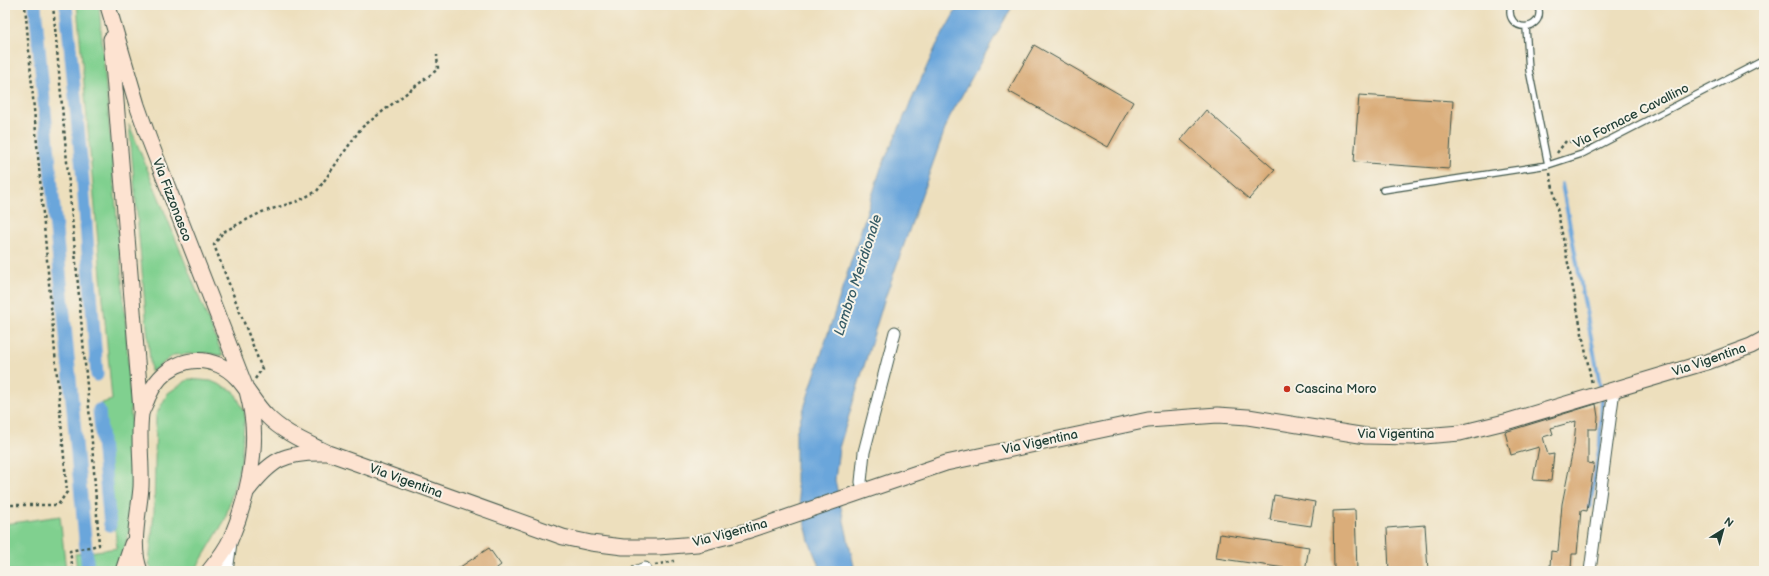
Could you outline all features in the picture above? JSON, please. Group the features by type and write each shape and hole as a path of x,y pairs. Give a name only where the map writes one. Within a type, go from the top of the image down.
{"main road":[{"name":"Via Fizzonasco","path":"108,6 137,105 149,139 247,391"},
{"name":"Via Fizzonasco","path":"108,6 141,413 141,486 137,530"},
{"name":"Via Vigentina","path":"247,391 265,414 278,426 293,436 328,453 563,537 591,543 623,547 658,547 697,544 744,532 946,463 1148,420 1218,415 1248,417 1366,436 1412,437 1460,433 1509,421 1710,361 1751,346 1764,339"},
{"path":"141,413 159,378 174,366 189,361 204,361 220,365 233,375 247,391 252,416 253,442 246,493 231,538 220,558 209,571"},
{"path":"246,493 262,472 276,460 295,454 328,453"},
{"path":"123,571 137,530"},
{"path":"137,530 135,559 140,571"}],"street":[{"path":"864,490 861,482 864,452 895,332"},
{"path":"1590,571 1605,393"},
{"path":"226,571 231,538"}],"lane":[{"path":"1512,5 1510,11 1513,20 1521,26 1531,25 1538,19 1540,14 1538,5"},
{"path":"1526,26 1529,70 1548,165"},
{"name":"Via Fornace Cavallino","path":"1383,190 1548,165 1582,154 1764,60"}],"path":[{"path":"5,505 58,505 67,492 24,5"},
{"path":"53,5 92,442 99,545 70,551 73,571"},
{"path":"247,391 262,370 214,245 223,232 262,212 298,201 317,191 361,128 438,69 437,54"},
{"path":"1548,165 1605,393"}],"green space":[{"path":"77,5 99,5 126,326 135,487 133,519 118,571 77,571 75,554 117,548 102,403 112,400"},
{"path":"129,124 223,356 207,353 174,355 151,372"},
{"path":"189,379 211,381 234,391 245,413 241,462 225,520 197,567 193,571 153,571 149,565 154,512 156,415 168,393"},
{"path":"60,516 66,571 5,571 5,524"}],"water":[{"name":"Lambro Meridionale","path":"959,5 1013,5 949,118 884,301 839,448 835,480 855,571 821,571 809,541 796,483 796,433 881,168 936,46"}],"building":[{"path":"1034,45 1133,102 1108,147 1008,91"},
{"path":"1359,95 1453,101 1449,169 1354,162"},
{"path":"1206,110 1275,170 1249,199 1181,140"},
{"path":"1596,404 1598,417 1597,429 1588,429 1588,463 1594,464 1587,511 1581,510 1577,554 1572,554 1571,569 1550,567 1551,551 1558,552 1562,504 1574,444 1576,421 1551,428 1553,434 1543,437 1548,455 1554,454 1551,481 1533,480 1539,447 1511,455 1505,432"},
{"path":"1274,495 1315,502 1311,526 1270,520"},
{"path":"1355,510 1357,571 1334,571 1333,511"},
{"path":"1425,525 1428,571 1389,571 1387,528"},
{"path":"1220,534 1309,547 1305,571 1216,558"},
{"path":"489,548 501,565 493,571 454,571"}],"waterway":[{"path":"35,5 88,571"},
{"path":"66,5 82,169 97,375"},
{"path":"1562,184 1601,390"},
{"path":"1590,507 1600,444 1602,397"},
{"path":"99,410 110,525"}],"place":[{"name":"Cascina Moro","path":"1287,389"}]}
